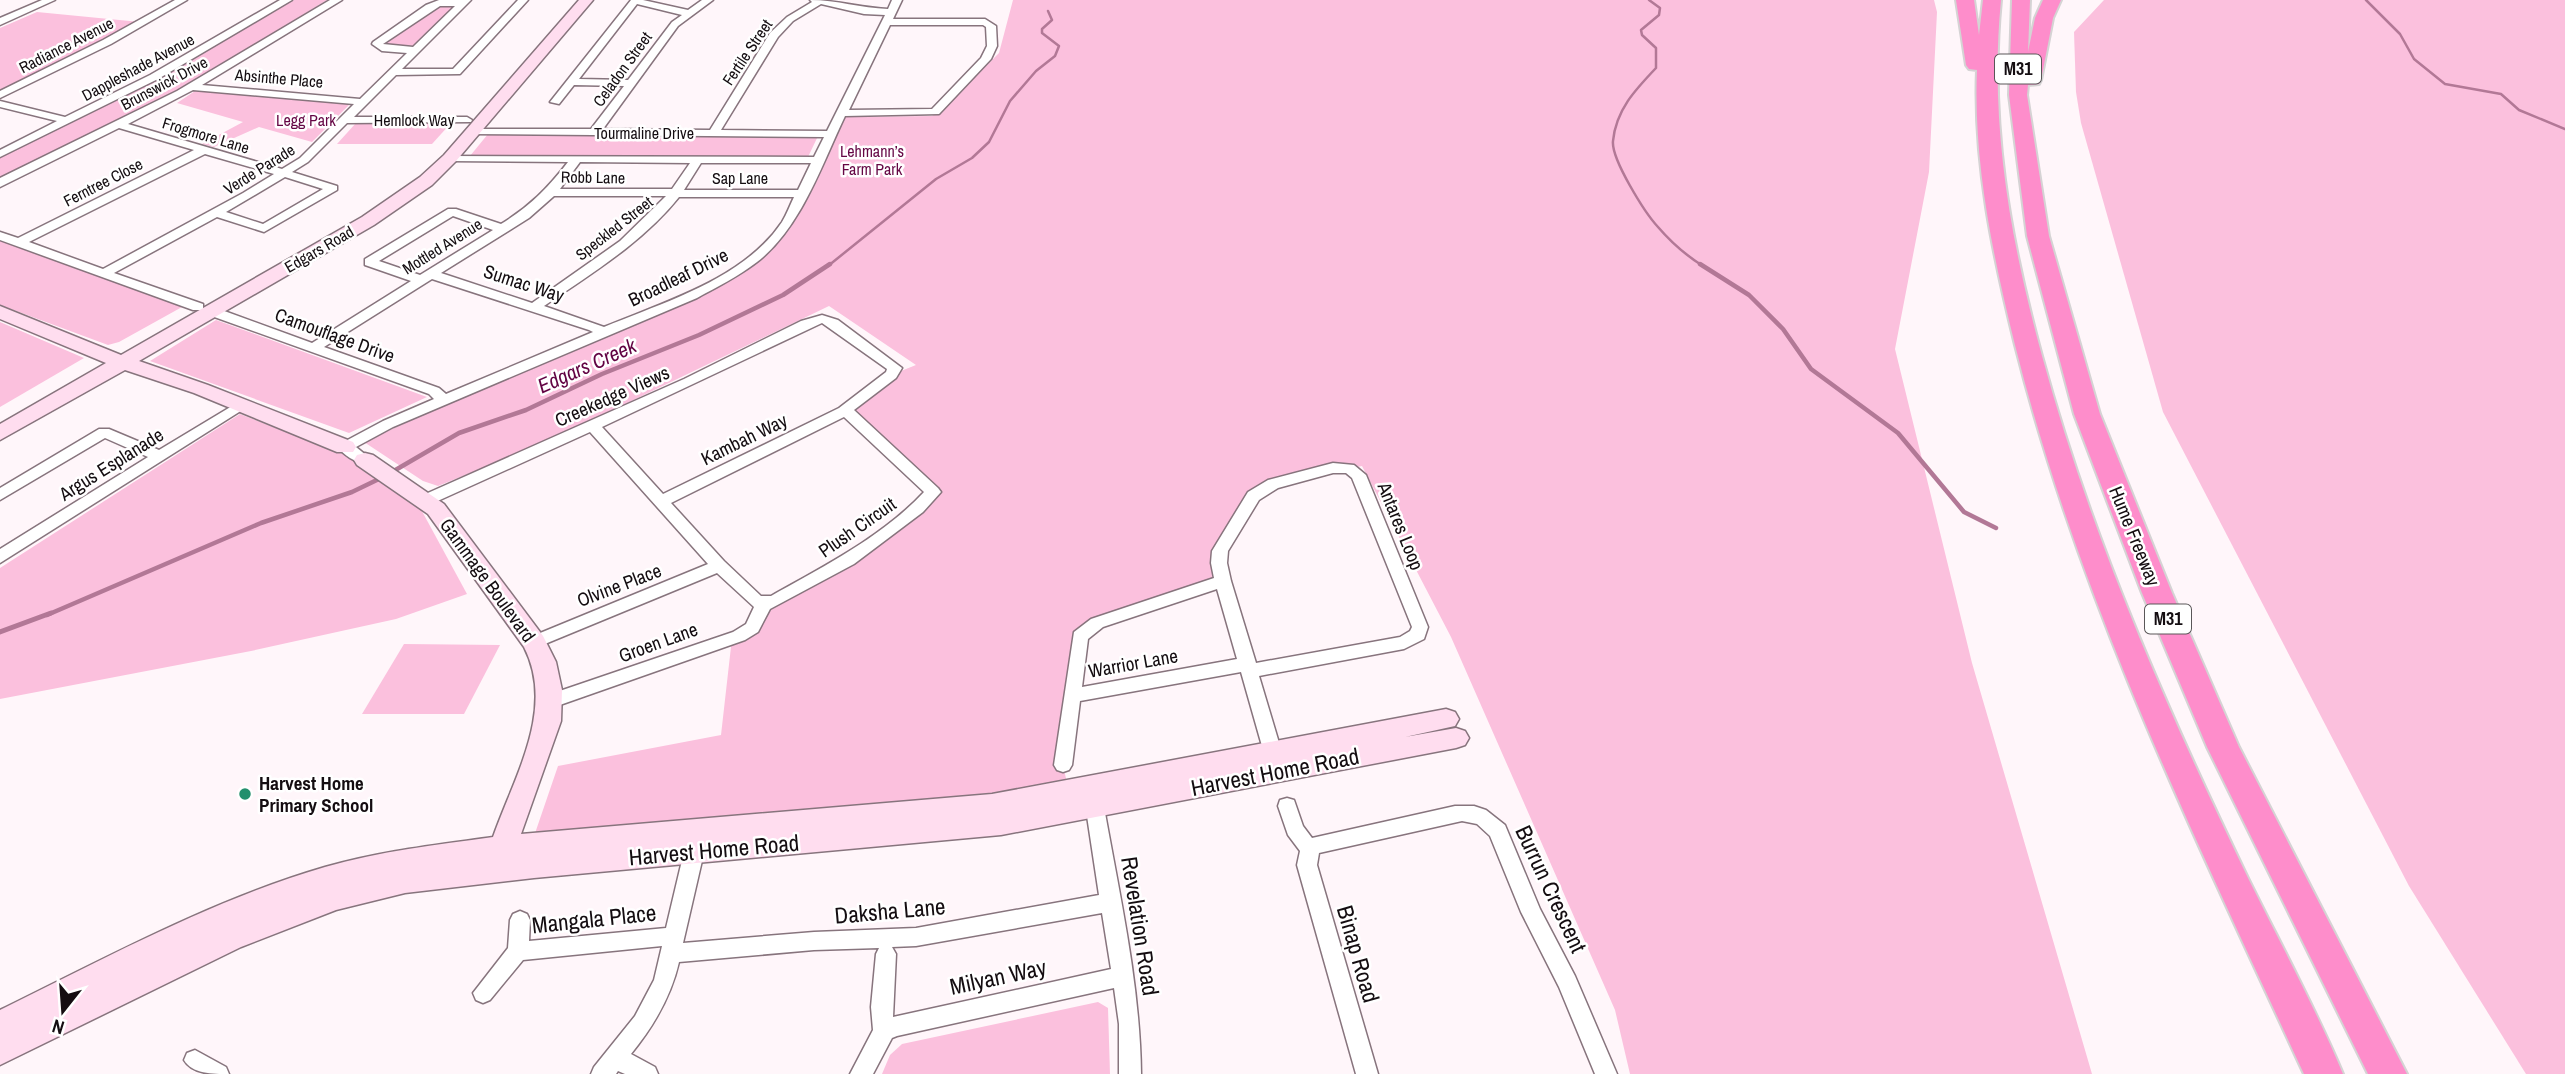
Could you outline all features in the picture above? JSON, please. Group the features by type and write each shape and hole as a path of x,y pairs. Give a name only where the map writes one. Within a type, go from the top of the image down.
{"highway":[{"path":"1965,0 1986,133"},
{"name":"M31","path":"1992,0 1986,64 1986,133 2001,226 2028,354 2069,489 2100,578 2201,816 2325,1074"},
{"name":"Hume Freeway","path":"2021,0 2018,59 2023,138 2038,236 2087,414 2157,593 2223,747 2388,1074"},
{"path":"2023,138 2036,51 2044,18 2052,0"}],"street":[{"path":"0,22 50,0"},
{"name":"Radiance Avenue","path":"0,95 107,42 182,0"},
{"name":"Dappleshade Avenue","path":"0,154 172,68 287,0"},
{"name":"Brunswick Drive","path":"0,183 193,87 337,0"},
{"path":"393,72 456,72 523,0"},
{"name":"Edgars Road","path":"0,420 115,360 388,208 425,181 450,159 470,126 572,0"},
{"name":"Edgars Road","path":"205,309 384,198 418,173 470,126 586,0"},
{"name":"Celadon Street","path":"595,132 675,23 708,0"},
{"path":"555,102 635,1 687,13"},
{"path":"817,1 864,11 891,11 991,26 992,46 983,63 935,112 842,113"},
{"name":"Fertile Street","path":"714,133 774,34 790,19 817,1"},
{"path":"416,51 382,48 377,44 429,7 439,3 464,2"},
{"name":"Verde Parade","path":"104,273 282,175 313,152 464,2"},
{"name":"Broadleaf Drive","path":"345,447 388,424 692,295 743,267 781,232 803,194 891,11"},
{"path":"571,82 632,83"},
{"name":"Absinthe Place","path":"193,87 363,102"},
{"path":"0,104 68,121"},
{"name":"Hemlock Way","path":"346,120 470,126"},
{"name":"Frogmore Lane","path":"120,125 333,188 264,228 216,213"},
{"name":"Tourmaline Drive","path":"470,126 595,132 832,134"},
{"name":"Ferntree Close","path":"18,243 203,150"},
{"path":"450,159 819,160"},
{"name":"Mottled Avenue","path":"313,348 534,208 551,192 576,159"},
{"name":"Speckled Street","path":"534,307 642,231 677,194 697,160"},
{"name":"Robb Lane","path":"551,192 677,194"},
{"name":"Sap Lane","path":"677,194 803,194"},
{"name":"Sumac Way","path":"503,229 452,212 369,262 534,307 603,332"},
{"name":"Camouflage Drive","path":"0,236 434,391 444,400"},
{"name":"Gammage Boulevard","path":"0,312 115,360 242,404 345,447 418,494 446,521 534,642 545,663 551,701 542,743 499,859"},
{"name":"Creekedge Views","path":"418,494 593,426 812,321 828,321 895,368 894,373 844,411"},
{"name":"Edgars Road","path":"0,433 115,360"},
{"name":"Argus Esplanade","path":"0,557 242,404"},
{"name":"Kambah Way","path":"661,501 844,411"},
{"name":"Plush Circuit","path":"764,604 777,600 848,560 932,495 930,486 844,411"},
{"path":"593,426 718,565 751,599 764,604"},
{"path":"0,495 104,432 160,456"},
{"name":"Antares Loop","path":"1249,668 1404,643 1418,635 1420,627 1358,475 1349,468 1333,468 1273,484 1253,496 1220,551 1219,563 1223,580 1273,762"},
{"name":"Olvine Place","path":"534,642 701,575 718,565"},
{"name":"Warrior Lane","path":"1223,580 1097,623 1083,631 1078,642 1072,696 1249,668"},
{"name":"Groen Lane","path":"551,701 739,636 752,628 764,604"},
{"path":"1063,765 1072,696"},
{"name":"Harvest Home Road","path":"0,1026 162,945 260,902 384,864 694,852 962,828 1093,797 1451,729"},
{"name":"Harvest Home Road","path":"0,1050 183,959 311,906 499,859 992,805 1093,797"},
{"name":"Revelation Road","path":"1093,797 1124,976 1130,1024 1130,1074"},
{"path":"1287,806 1293,830 1310,848"},
{"name":"Burrun Crescent","path":"1310,848 1323,842 1455,814 1472,812 1490,820 1498,831 1531,912 1568,984 1606,1074"},
{"name":"Binap Road","path":"1310,848 1307,865 1367,1074"},
{"path":"647,1074 609,1066 656,1001 673,944 694,852"},
{"name":"Daksha Lane","path":"673,944 916,937 1112,902"},
{"name":"Mangala Place","path":"483,993 518,951 520,920"},
{"name":"Mangala Place","path":"518,951 673,944"},
{"path":"861,1074 884,1031 882,1007 886,954"},
{"name":"Milyan Way","path":"884,1031 1124,976"},
{"path":"195,1060 218,1074"}],"green space":[{"path":"294,0 327,0 188,86 0,178 0,157 176,69"},
{"name":"Lehmann’s Farm Park","path":"1013,0 1934,0 1937,12 1929,172 1895,349 1972,663 2092,1074 1630,1074 1615,1010 1451,637 1362,466 1273,484 1223,541 1223,581 1088,627 1063,765 1069,792 531,845 558,766 721,735 732,638 739,636 764,604 832,570 932,495 844,411 891,375 916,365 829,306 542,444 438,486 423,481 364,442 757,261 790,227 843,117 932,116 944,108 999,53"},
{"path":"2104,0 2565,0 2565,1074 2526,1074 2409,886 2163,412 2081,123 2076,92 2074,32"},
{"path":"451,5 453,8 414,46 382,45 434,6"},
{"path":"37,12 140,22 0,92 0,28"},
{"name":"Legg Park","path":"198,89 351,103 312,142 259,127 214,147 202,144 243,122 177,103"},
{"path":"356,123 451,123 432,144 337,144"},
{"path":"488,134 818,136 808,157 470,156"},
{"path":"0,240 182,307 119,342 108,345 0,305"},
{"path":"216,320 427,397 349,433 150,361"},
{"path":"0,322 84,358 0,407"},
{"path":"240,414 345,455 417,502 467,594 396,619 251,651 0,699 0,568"},
{"path":"404,644 500,645 464,714 362,714"},
{"path":"1098,1002 1108,1008 1110,1074 882,1074 890,1055 902,1044"}],"waterway":[{"path":"1649,0 1660,8 1659,15 1641,30 1642,35 1656,48 1656,68 1622,110 1615,130 1614,149 1630,186 1652,220 1673,243 1700,264"},
{"path":"2366,0 2400,34 2414,59 2445,84 2501,94 2519,110 2565,129"},
{"name":"Edgars Creek","path":"828,266 936,179 972,158 989,142 1010,101 1036,71 1055,56 1059,46 1042,33 1042,29 1052,20 1048,11"},
{"name":"Edgars Creek","path":"392,472 459,433 526,410 602,374 699,335 783,295 830,264"},
{"path":"1700,264 1749,295 1783,329 1811,369 1898,433 1964,512 1996,528"},
{"name":"Edgars Creek","path":"47,615 261,523 352,492 381,478"},
{"name":"Edgars Creek","path":"0,632 51,613"}],"place":[{"name":"Harvest Home Primary School","path":"245,794"}]}
